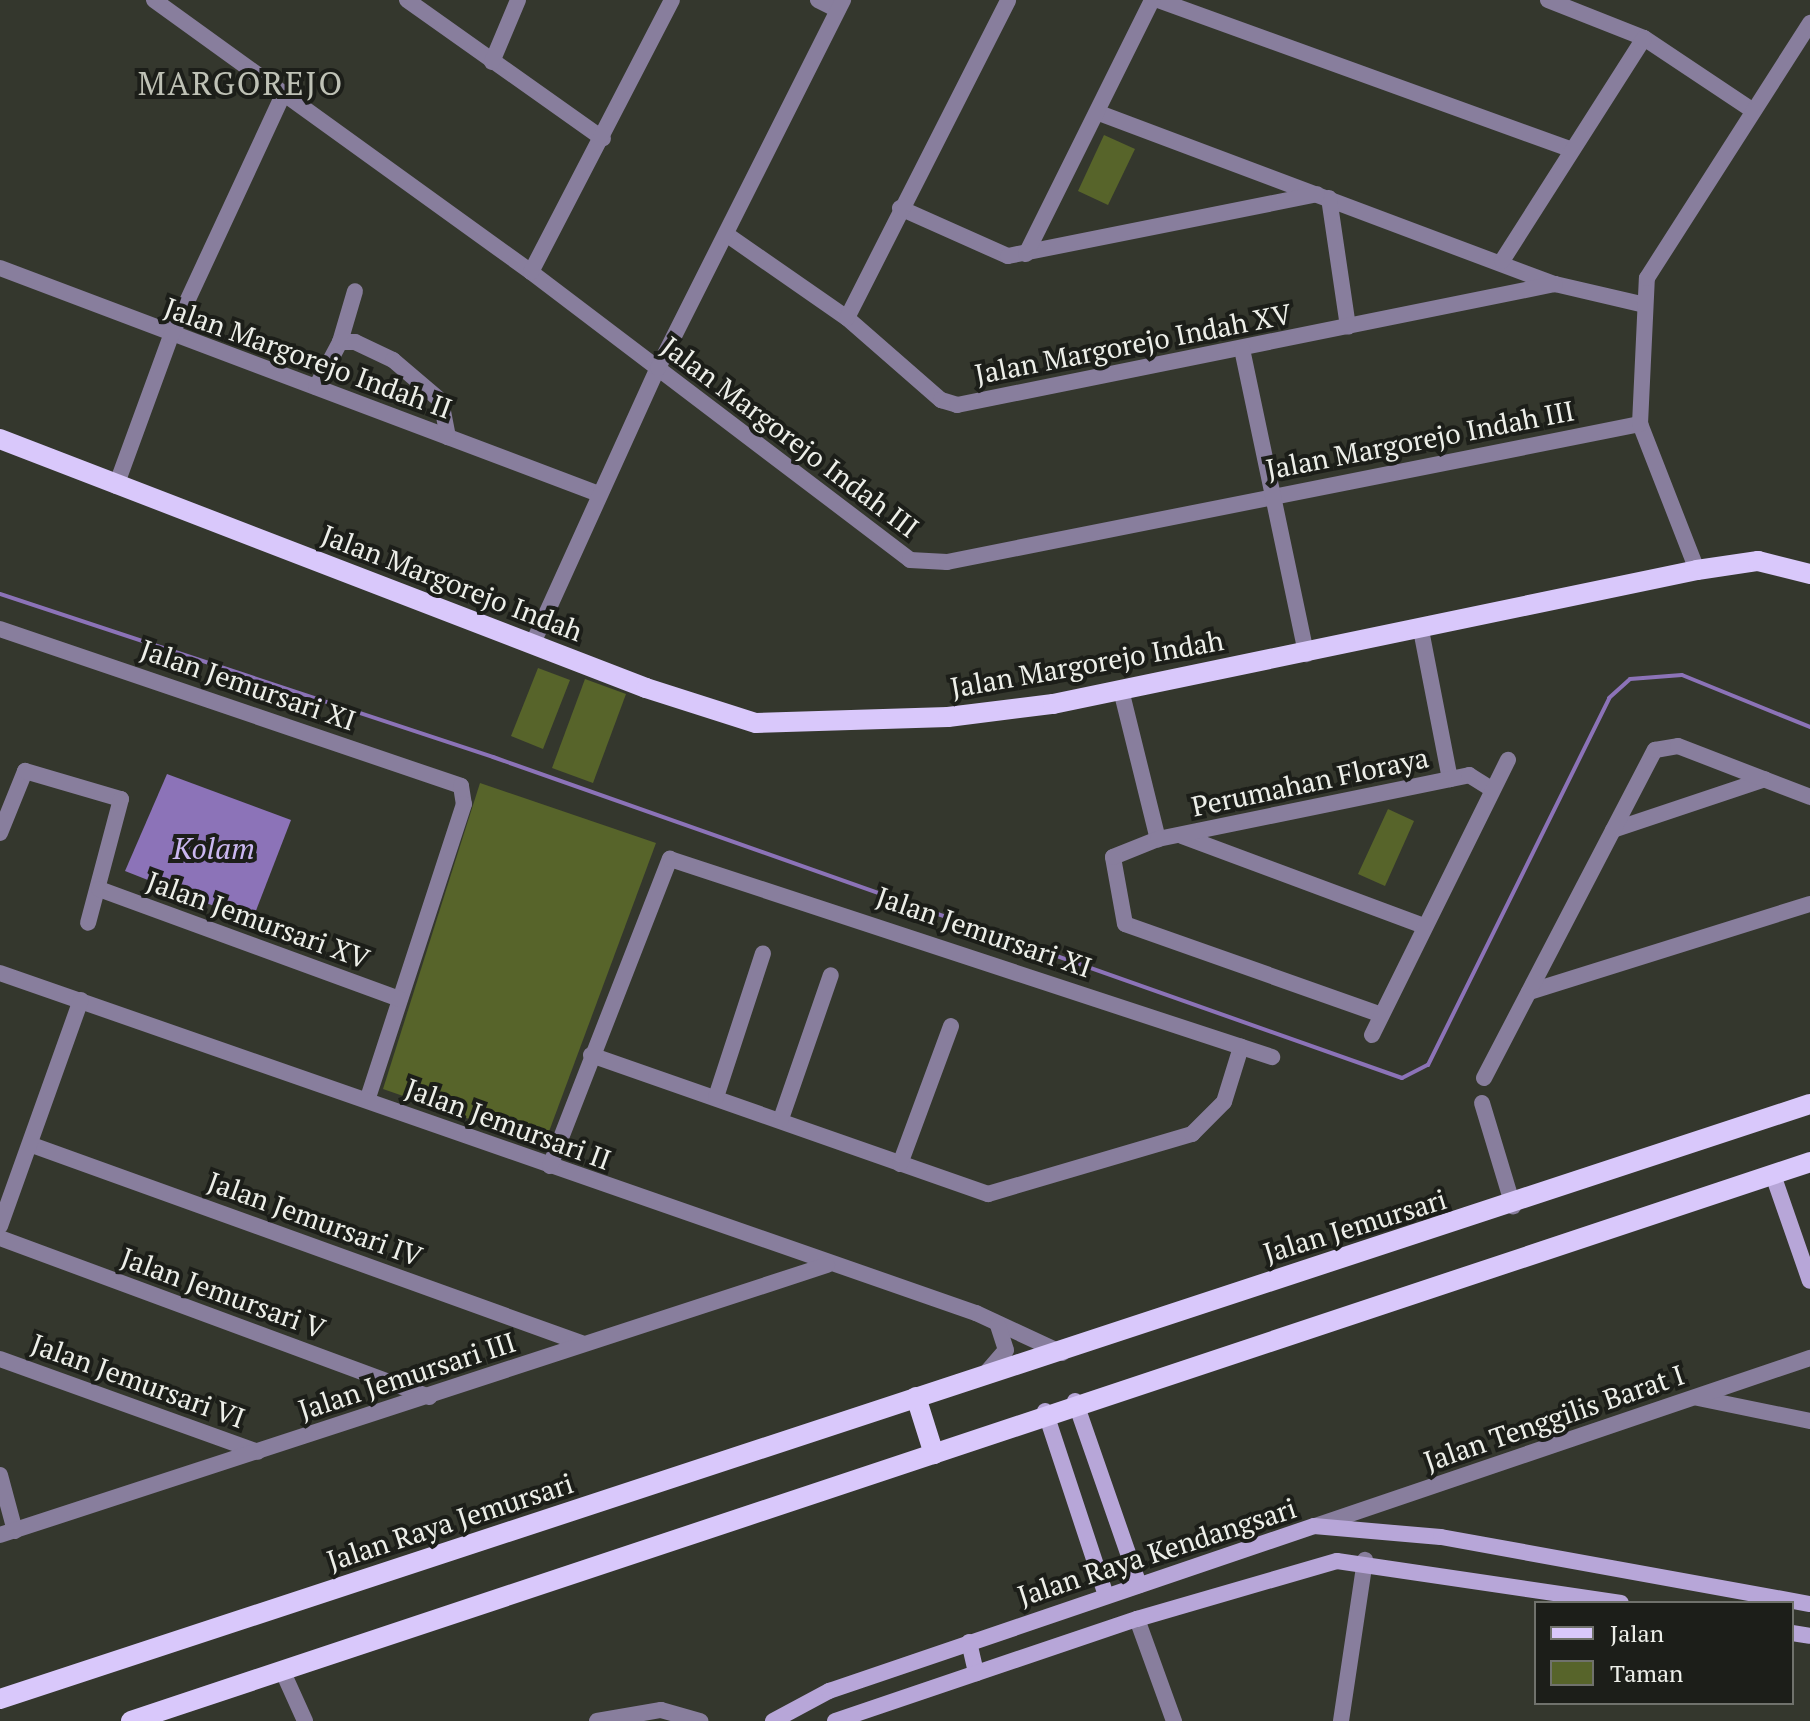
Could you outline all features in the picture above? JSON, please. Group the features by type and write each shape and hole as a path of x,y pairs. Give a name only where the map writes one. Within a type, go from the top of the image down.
{"main road":[{"name":"Jalan Margorejo Indah","path":"0,439 116,486 533,643 756,723 948,717 1121,690 1306,654 1697,570 1745,563 1810,574"},
{"name":"Jalan Margorejo Indah","path":"1745,563 1810,586"},
{"name":"Jalan Jemursari","path":"916,1397 1062,1353 1513,1206 1810,1104"},
{"path":"131,1721 168,1716 282,1670 934,1454 1045,1411 1810,1162"},
{"path":"1773,1175 1810,1281"},
{"path":"916,1397 934,1454"},
{"name":"Jalan Raya Jemursari","path":"0,1699 916,1397"},
{"path":"1075,1401 1139,1585"},
{"path":"1045,1411 1106,1595"},
{"name":"Jalan Raya Kendangsari","path":"773,1721 829,1691 1314,1526 1441,1537 1793,1601"},
{"name":"Jalan Raya Kendangsari","path":"835,1721 1137,1619 1311,1566 1365,1560 1609,1601"},
{"path":"969,1642 976,1673"}],"street":[{"name":"Jalan Margorejo Indah III","path":"154,0 531,272 899,555 923,563 1640,424"},
{"path":"407,0 603,139"},
{"path":"492,62 518,0"},
{"path":"531,272 603,139 672,0"},
{"path":"533,643 658,368 840,5 818,0"},
{"path":"847,318 900,208 1008,0"},
{"path":"1026,254 1155,0 1567,148"},
{"path":"1548,0 1644,38 1752,110"},
{"path":"1697,570 1640,424 1645,305 1653,261 1810,23"},
{"path":"1502,261 1567,148 1644,38"},
{"path":"116,486 171,336 284,93"},
{"path":"1099,113 1502,261 1555,284 1645,305"},
{"path":"900,208 1000,255 1026,254 1323,196"},
{"path":"1323,196 1348,327"},
{"name":"Jalan Margorejo Indah XV","path":"726,234 847,318 941,400 957,405 1555,284"},
{"name":"Jalan Margorejo Indah II","path":"0,268 171,336 599,494"},
{"path":"316,387 340,342 355,291"},
{"path":"340,342 355,342 410,372 441,401 448,437"},
{"path":"1242,349 1275,493 1306,654"},
{"name":"Jalan Jemursari XI","path":"0,629 453,781 464,804 399,999"},
{"name":"Perumahan Floraya","path":"1421,630 1450,779"},
{"name":"Perumahan Floraya","path":"1121,690 1158,839"},
{"path":"1484,1078 1660,746 1678,746 1810,797"},
{"path":"1372,1035 1379,1014 1490,788 1508,760"},
{"path":"0,833 21,774 34,771 122,801 88,923"},
{"name":"Perumahan Floraya","path":"1379,1014 1125,924 1113,857 1158,839 1450,779 1472,775 1490,788"},
{"path":"1613,830 1765,779"},
{"name":"Perumahan Floraya","path":"1179,835 1424,926"},
{"name":"Jalan Jemursari XI","path":"591,1055 664,865 680,858 1272,1057"},
{"name":"Jalan Jemursari XV","path":"99,889 399,999"},
{"path":"1529,992 1810,904"},
{"path":"716,1097 763,953"},
{"name":"Jalan Jemursari II","path":"0,973 829,1264 998,1325 1062,1353"},
{"path":"781,1119 831,975"},
{"path":"367,1100 399,999"},
{"path":"0,1226 32,1145 81,1000"},
{"path":"900,1164 951,1026"},
{"path":"550,1166 591,1055 988,1194 1141,1154 1192,1134 1215,1117 1241,1047"},
{"path":"1482,1103 1513,1206"},
{"name":"Jalan Jemursari IV","path":"32,1145 581,1343"},
{"name":"Jalan Jemursari V","path":"0,1238 429,1397"},
{"name":"Jalan Jemursari III","path":"7,1533 829,1264"},
{"path":"984,1376 1006,1350 998,1325"},
{"name":"Jalan Tenggilis Barat I","path":"1314,1526 1810,1358"},
{"name":"Jalan Jemursari VI","path":"0,1359 258,1452"},
{"path":"1695,1398 1810,1421"},
{"path":"0,1475 7,1533"},
{"path":"1341,1721 1365,1560"},
{"path":"1137,1619 1174,1721"},
{"path":"282,1670 305,1721"},
{"path":"597,1721 661,1710 700,1721"}],"green space":[{"path":"1104,135 1135,149 1108,205 1078,191"},
{"path":"538,668 570,680 543,749 511,736"},
{"path":"585,679 626,694 593,783 552,768"},
{"path":"480,783 656,843 544,1145 383,1089"},
{"path":"1388,809 1414,821 1385,886 1358,874"}],"water":[{"name":"Kolam","path":"167,774 291,820 252,921 125,871"}],"waterway":[{"path":"0,594 493,757 1402,1078 1428,1065 1609,698 1630,679 1682,675 1810,727"}],"district":[{"name":"MARGOREJO","path":"241,83"}]}
